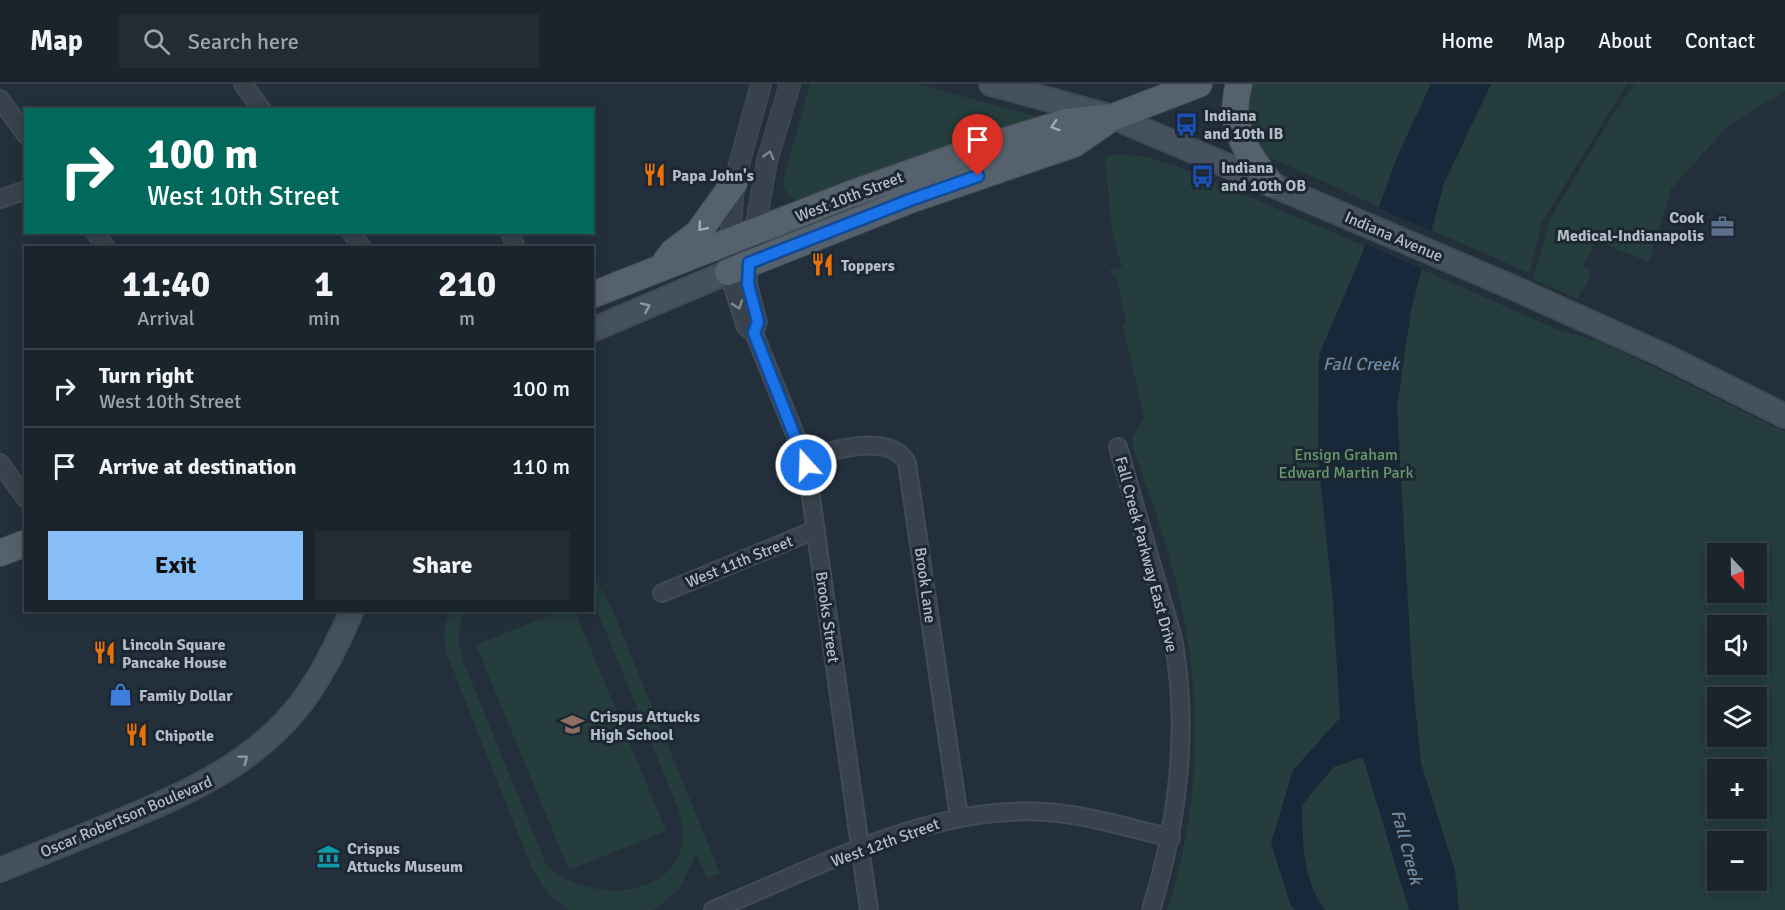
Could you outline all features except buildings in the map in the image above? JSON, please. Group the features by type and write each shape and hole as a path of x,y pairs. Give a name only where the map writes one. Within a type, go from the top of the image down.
{"main road":[{"name":"Indiana Avenue","path":"991,84 1113,117 1512,287 1663,355 1785,416"},
{"name":"West 10th Street","path":"739,268 910,200 1074,144 1113,117 1199,84"},
{"path":"1239,84 1235,106 1238,133 1250,157 1270,183"},
{"name":"West 10th Street","path":"594,294 848,195 972,151 1066,122 1113,117"},
{"path":"663,266 673,252 698,233 734,183"},
{"path":"594,329 739,268"},
{"path":"0,553 24,544"},
{"name":"Oscar Robertson Boulevard","path":"0,870 187,793 242,760 276,731 301,703 324,669 351,612"}],"street":[{"path":"243,84 254,108"},
{"path":"739,268 729,243 734,183 761,84"},
{"path":"739,268 754,233 767,161 790,84"},
{"path":"0,99 24,132"},
{"path":"0,199 24,191"},
{"name":"Brooks Street","path":"739,268 748,284 758,322 754,333 804,457 869,910"},
{"name":"Brook Lane","path":"804,457 878,444 893,448 907,463 959,817"},
{"name":"Fall Creek Parkway East Drive","path":"1118,447 1174,644 1180,742 1171,838 1151,910"},
{"path":"0,463 24,496"},
{"name":"West 11th Street","path":"662,593 815,530"},
{"name":"West 12th Street","path":"713,910 861,849 924,826 959,817 998,812 1052,813 1171,838"}],"green space":[{"path":"810,84 919,84 1037,117 870,174 800,202 788,195 783,182"},
{"path":"1252,84 1431,84 1398,155 1379,207 1263,154 1251,140 1245,93"},
{"path":"1491,84 1627,84 1542,222 1529,273 1432,230 1444,183"},
{"path":"1635,84 1785,84 1785,91 1728,126 1671,189 1649,262 1596,241 1583,266 1591,271 1587,284 1577,299 1533,279 1550,219 1612,116"},
{"name":"Ensign Graham Edward Martin Park","path":"1119,154 1148,157 1179,167 1365,246 1363,254 1418,280 1421,269 1556,329 1606,344 1785,432 1785,910 1167,910 1185,839 1191,802 1194,766 1194,691 1184,618 1174,575 1133,448 1133,437 1144,417 1123,326 1126,321 1117,278 1108,271 1122,267 1112,231 1105,158"},
{"path":"594,578 610,604 720,873 707,878 696,854 680,888 654,910 569,910 548,894 532,869 446,652 444,637 448,612 463,612 458,639 463,661 546,864 565,878 589,887 615,890 639,887 661,877 676,861 683,838 678,808 594,602"},
{"path":"558,612 575,612 666,831 569,870 476,645"}],"water":[{"name":"Fall Creek","path":"1431,84 1491,84 1444,183 1411,310 1397,407 1412,675 1421,763 1455,871 1459,910 1409,910 1363,757 1334,767 1302,805 1305,860 1312,886 1325,910 1296,910 1291,906 1271,843 1293,770 1340,718 1333,602 1318,457 1319,355 1362,254 1398,155"}],"pier":[{"path":"1376,207 1434,232 1424,270 1363,243"}],"place":[{"name":"Indiana and 10th IB","path":"1186,124"},
{"name":"Papa John's","path":"654,175"},
{"name":"Indiana and 10th OB","path":"1203,176"},
{"name":"Cook Medical-Indianapolis","path":"1722,226"},
{"name":"Toppers","path":"823,265"},
{"name":"Lincoln Square Pancake House","path":"104,653"},
{"name":"Family Dollar","path":"121,695"},
{"name":"Crispus Attucks High School","path":"572,725"},
{"name":"Chipotle","path":"137,735"},
{"name":"Crispus Attucks Museum","path":"329,857"}],"route":[{"path":"806,465 754,333 758,322 748,284 749,263 978,176"}]}
